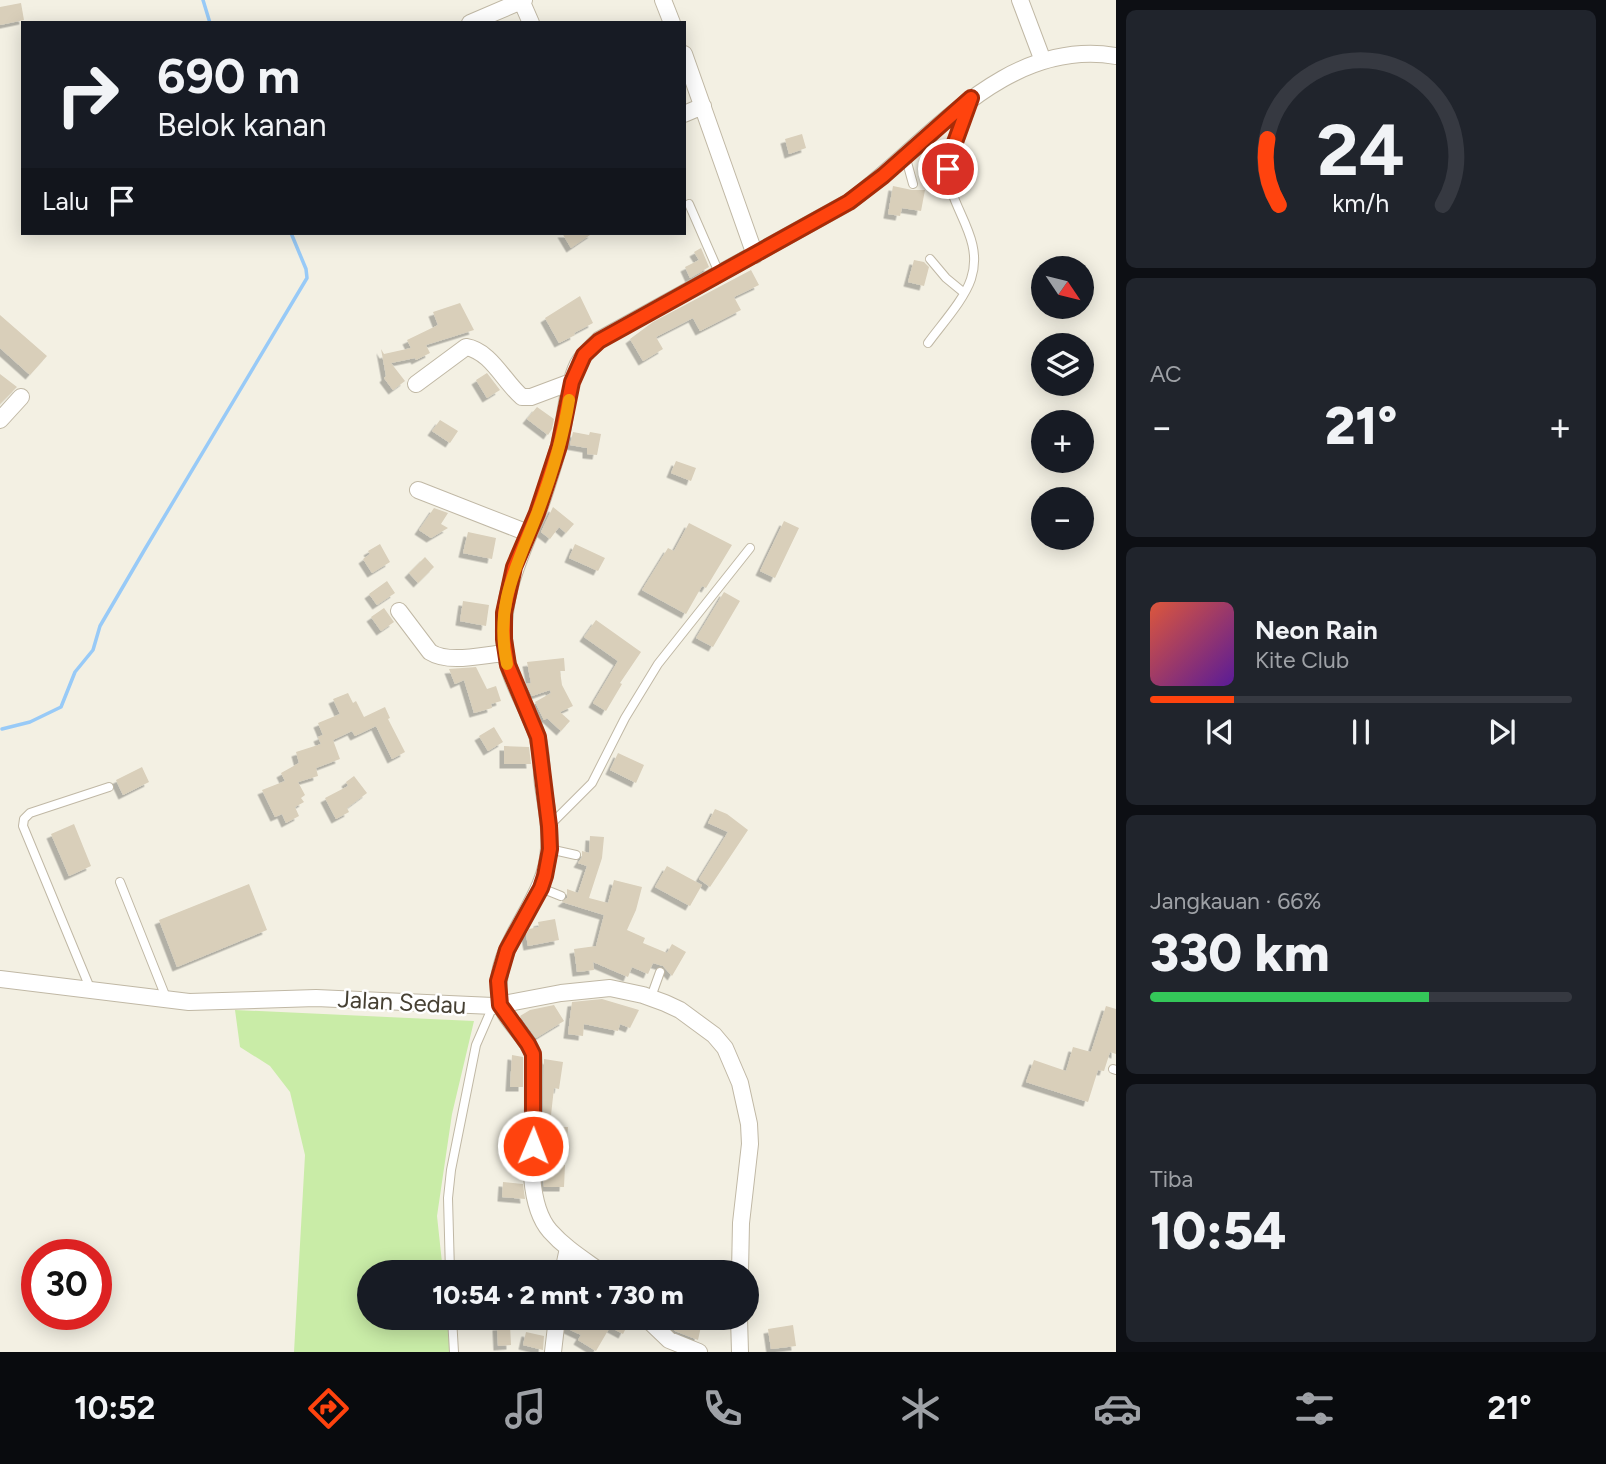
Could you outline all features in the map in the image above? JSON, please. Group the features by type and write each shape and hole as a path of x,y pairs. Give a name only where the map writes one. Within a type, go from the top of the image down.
{"street":[{"path":"475,21 523,0 530,21"},
{"path":"663,0 671,21"},
{"path":"1020,0 1043,61"},
{"path":"584,1260 568,1248 544,1221 533,1185 533,1054 497,1006 498,981 503,960 519,925 541,888 550,849 538,737 516,687 505,653 504,613 509,585 559,446 572,382 584,355 599,341 849,202 971,98 998,81 1043,61 1074,55 1116,56"},
{"path":"686,59 755,255"},
{"path":"686,113 703,106"},
{"path":"416,384 466,347 476,350 487,359 522,397 531,397 572,382"},
{"path":"0,420 21,397"},
{"path":"418,490 528,533"},
{"path":"399,611 436,656 505,653"},
{"name":"Jalan Sedau","path":"0,979 90,988 167,1000 206,1002 316,998 497,1006 594,988 610,988 651,997 680,1010 714,1035 725,1048 740,1083 749,1124 750,1144 741,1223 740,1260"},
{"path":"566,1260 568,1248"},
{"path":"553,1352 556,1330"},
{"path":"659,1330 669,1340 699,1352"},
{"path":"739,1330 740,1352"}],"lane":[{"path":"928,342 971,278 972,244 948,169 950,156 971,98"},
{"path":"905,155 913,184"},
{"path":"689,204 720,275"},
{"path":"929,259 963,292"},
{"path":"549,826 592,783 640,690 750,548"},
{"path":"90,988 23,826 24,819 30,813 108,787"},
{"path":"550,849 576,855"},
{"path":"120,882 167,1000"},
{"path":"541,888 561,896"},
{"path":"651,997 660,972"},
{"path":"450,1260 448,1198 451,1170 475,1045 497,1006"},
{"path":"453,1330 454,1352"}],"green space":[{"path":"235,1010 474,1021 452,1114 437,1216 442,1260 357,1260 357,1330 448,1330 450,1352 294,1352 305,1155 290,1092 270,1066 240,1047"}],"building":[{"path":"21,3 24,20 0,25 0,7"},
{"path":"802,134 806,148 789,154 785,139"},
{"path":"893,186 925,190 921,211 902,208 900,216 888,214"},
{"path":"563,235 590,235 571,248"},
{"path":"701,248 709,267 690,278 685,267 699,260 694,252"},
{"path":"914,260 924,262 929,267 924,286 908,282"},
{"path":"751,270 759,285 734,297 741,310 700,331 693,318 656,337 663,349 643,361 630,339 653,322"},
{"path":"580,296 593,323 559,343 545,318"},
{"path":"460,303 474,330 426,345 430,353 416,360 415,358 391,363 405,381 393,390 384,378 386,376 381,349 384,354 411,348 407,340 438,325 433,312"},
{"path":"0,315 47,356 30,375 0,348"},
{"path":"487,373 500,390 487,398 476,380"},
{"path":"0,374 17,387 0,404"},
{"path":"537,407 554,419 548,435 527,419"},
{"path":"440,420 458,431 450,443 432,431"},
{"path":"573,432 601,434 597,455 587,454 587,448 570,445"},
{"path":"676,461 696,468 691,481 671,473"},
{"path":"553,507 574,524 566,533 559,527 550,539 541,532"},
{"path":"434,508 448,513 441,524 448,528 431,538 419,530"},
{"path":"784,521 799,528 775,578 760,571"},
{"path":"689,523 732,545 706,588 702,586 686,614 642,590 668,548 674,551"},
{"path":"468,532 496,538 492,559 463,553"},
{"path":"380,544 390,562 372,573 363,559 370,554 368,551"},
{"path":"575,544 605,558 598,571 569,558"},
{"path":"425,557 434,567 418,583 409,573"},
{"path":"387,581 395,593 377,605 369,594"},
{"path":"724,592 740,601 713,647 696,638"},
{"path":"463,601 489,605 486,626 460,621"},
{"path":"384,608 394,622 381,631 371,617"},
{"path":"596,620 641,652 620,683 622,684 606,711 593,703 618,661 584,637"},
{"path":"564,658 565,671 560,671 562,685 573,706 560,712 570,721 561,731 547,718 544,720 535,702 551,693 550,690 532,696 526,684 531,683 527,662"},
{"path":"476,667 487,689 496,686 501,701 491,704 492,708 474,713 464,680 455,684 449,669"},
{"path":"348,693 353,703 356,701 364,717 385,707 390,718 388,719 405,752 392,759 376,726 355,736 352,731 333,740 340,759 316,768 318,776 298,782 305,795 301,798 304,802 295,807 299,816 286,823 282,814 275,817 262,790 285,781 281,773 299,763 296,752 321,744 318,737 323,735 318,723 340,714 333,699"},
{"path":"494,727 503,742 488,751 479,736"},
{"path":"504,746 529,747 531,764 504,764"},
{"path":"618,753 644,765 636,783 610,770"},
{"path":"142,767 149,782 123,795 116,780"},
{"path":"354,776 367,793 347,808 349,812 336,819 325,798 348,786 346,782"},
{"path":"715,809 727,814 748,830 710,887 699,879 728,832 708,823"},
{"path":"74,824 91,866 69,876 51,834"},
{"path":"590,836 604,837 602,858 589,898 608,903 614,880 642,887 627,930 645,938 643,943 667,953 672,944 686,952 672,976 663,966 653,963 648,974 632,967 628,977 593,962 594,970 577,972 574,949 596,946 604,915 562,902 567,898 567,889 578,893 587,866 578,863 582,851 589,853"},
{"path":"667,866 702,885 690,906 655,887"},
{"path":"249,884 267,930 177,967 159,920"},
{"path":"555,919 559,940 528,946 526,935 529,929 539,927 538,922"},
{"path":"602,999 639,1010 630,1028 620,1024 618,1031 584,1024 583,1036 568,1034 572,1002"},
{"path":"554,1005 564,1021 536,1038 520,1016 530,1010"},
{"path":"1106,1006 1116,1009 1116,1054 1110,1052 1104,1071 1098,1070 1088,1102 1026,1082 1034,1060 1066,1071 1073,1047 1091,1052"},
{"path":"512,1055 523,1057 523,1087 510,1087"},
{"path":"544,1059 563,1062 559,1089 554,1088 551,1115 543,1114"},
{"path":"543,1122 556,1123 556,1127 568,1127 567,1143 542,1144"},
{"path":"542,1165 565,1165 564,1187 544,1187"},
{"path":"503,1182 523,1184 525,1199 502,1197"},
{"path":"793,1325 796,1346 771,1349 768,1329"},
{"path":"497,1330 510,1330 511,1345 498,1346"},
{"path":"570,1330 608,1330 596,1351 578,1340 581,1335"},
{"path":"674,1330 700,1330 698,1340"},
{"path":"526,1332 544,1336 543,1350 523,1345"}],"waterway":[{"path":"203,0 209,21"},
{"path":"2,729 30,722 61,707 75,672 93,650 100,626 307,278 292,235"}],"slow traffic":[{"path":"507,664 503,627 509,585 547,485 569,400"}],"route":[{"path":"533,1146 533,1054 500,1005 498,981 507,950 545,876 550,849 549,826 538,737 508,665 503,627 514,567 537,513 559,446 572,382 579,363 599,341 849,202 883,176 971,98 950,156 948,169"}]}
